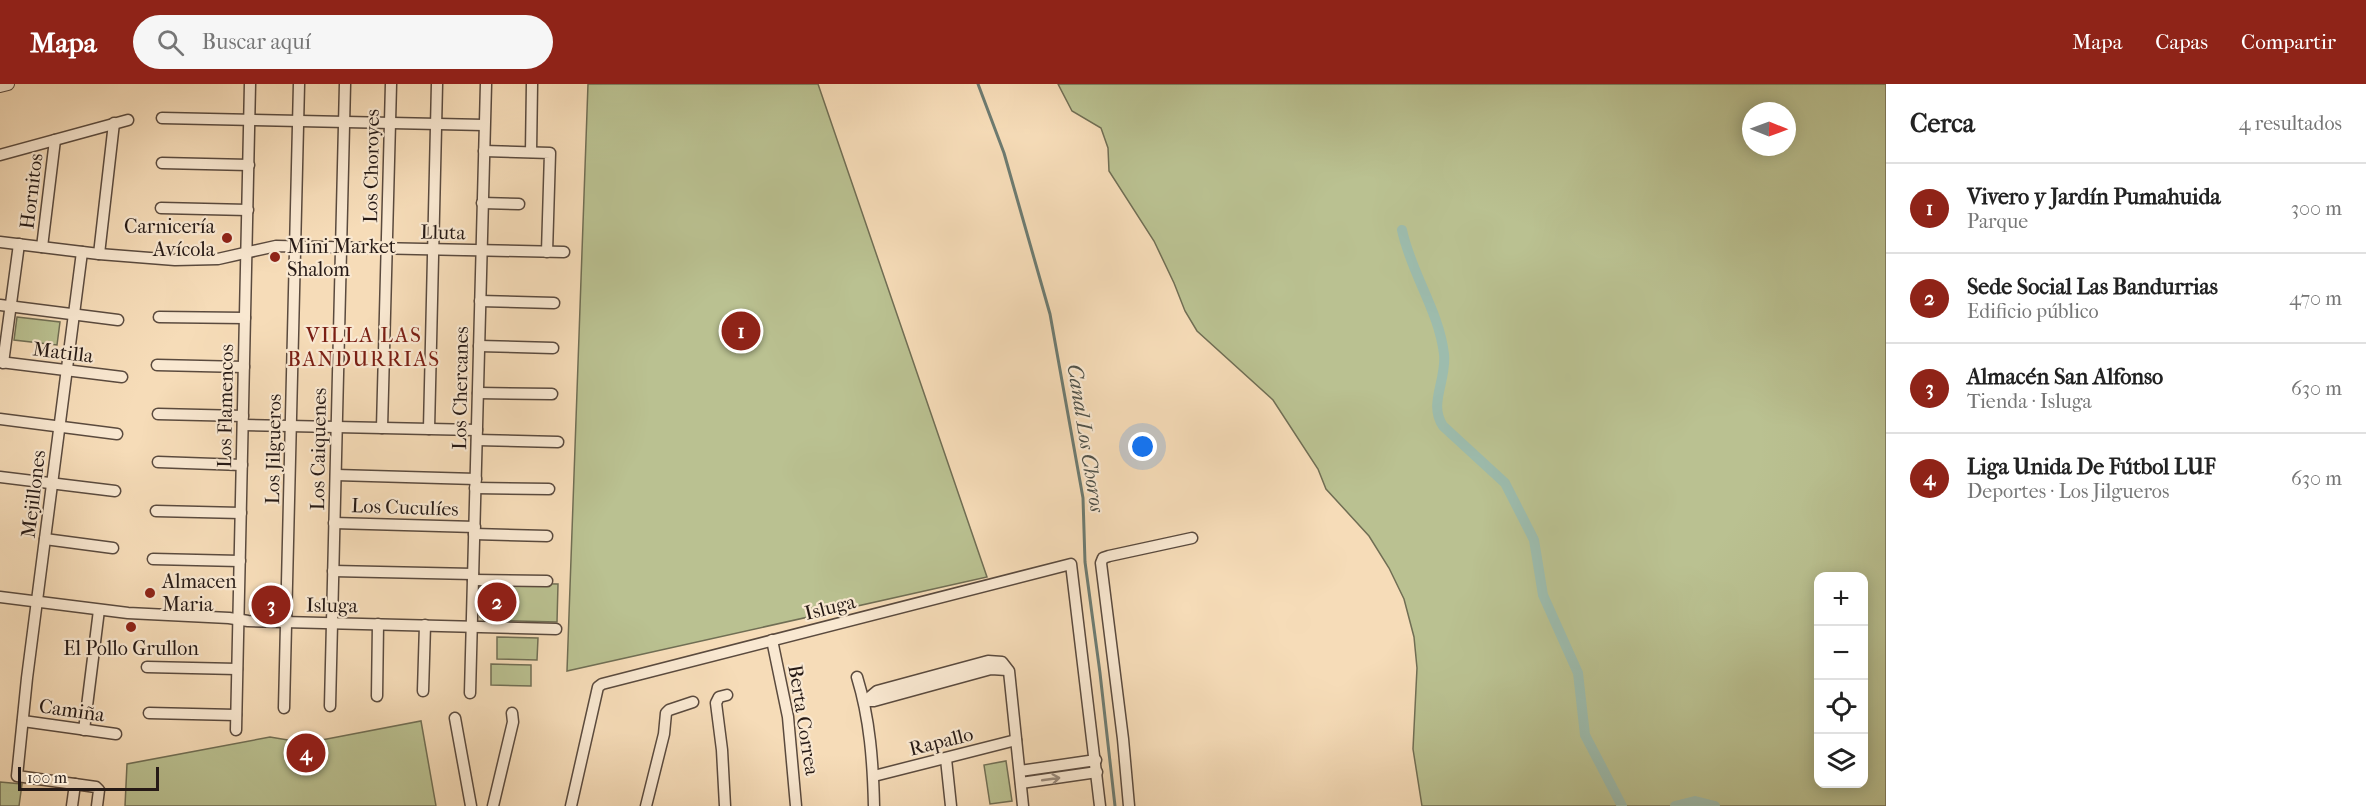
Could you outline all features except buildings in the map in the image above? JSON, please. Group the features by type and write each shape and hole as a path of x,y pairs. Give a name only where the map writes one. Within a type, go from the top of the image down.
{"street":[{"path":"0,86 8,84"},
{"name":"Los Flamencos","path":"236,730 250,84"},
{"name":"Los Jilgueros","path":"284,708 299,84"},
{"name":"Los Caiquenes","path":"330,706 345,84"},
{"name":"Los Choroyes","path":"382,428 391,84"},
{"path":"429,429 436,84"},
{"name":"Los Chercanes","path":"470,693 486,84"},
{"path":"531,152 532,84"},
{"path":"162,118 484,125"},
{"path":"0,155 128,120"},
{"path":"99,254 114,123"},
{"name":"Hornitos","path":"42,247 55,140"},
{"path":"483,151 550,153 547,252"},
{"path":"162,163 249,165"},
{"path":"482,203 519,204"},
{"path":"160,208 248,210"},
{"name":"Lluta","path":"0,242 99,254 175,260 206,260 269,247 564,252"},
{"name":"Hornitos","path":"2,362 5,306 19,244"},
{"name":"Mejillones","path":"75,784 17,776 82,252"},
{"path":"480,301 554,303"},
{"path":"5,306 118,320"},
{"path":"159,317 245,318"},
{"path":"479,346 553,348"},
{"name":"Matilla","path":"2,362 122,377"},
{"path":"157,365 244,367"},
{"path":"478,393 552,394"},
{"path":"158,414 291,426 429,429 558,442"},
{"path":"0,419 117,434"},
{"path":"158,462 242,465"},
{"path":"336,475 549,489"},
{"path":"0,477 115,491"},
{"path":"156,511 241,513"},
{"name":"Los Cuculíes","path":"334,523 547,536"},
{"path":"1129,806 1122,729 1101,563 1103,558 1109,556 1192,538"},
{"path":"45,539 113,548"},
{"path":"153,559 240,561"},
{"name":"Isluga","path":"571,806 598,687 607,682 1071,564 1096,760"},
{"path":"333,571 547,581"},
{"name":"Isluga","path":"0,597 99,610 286,622 556,629"},
{"path":"84,730 99,610"},
{"path":"377,696 378,624"},
{"path":"423,691 425,625"},
{"name":"Berta Correa","path":"772,640 791,739 796,806"},
{"path":"147,667 237,669"},
{"path":"865,701 874,701 935,680 991,669 1009,671 1023,806"},
{"path":"857,677 865,701 874,806"},
{"path":"725,806 722,750 716,703 719,697 727,695"},
{"path":"646,806 664,734 666,713 693,702"},
{"path":"149,713 236,715"},
{"path":"493,806 513,722 512,713"},
{"path":"455,718 471,806"},
{"name":"Camiña","path":"23,721 116,734"},
{"name":"Rapallo","path":"873,776 1016,740"},
{"path":"946,759 951,806"},
{"path":"1020,771 1096,760 1100,806"},
{"path":"1021,783 1097,772"},
{"path":"72,806 75,784 98,789 97,806"}],"green space":[{"path":"588,84 818,84 987,577 567,671"},
{"path":"1058,84 1886,84 1886,806 1422,806 1413,749 1417,668 1414,637 1404,599 1389,568 1369,536 1326,489 1318,469 1273,400 1197,331 1185,311 1154,241 1109,171 1108,148 1101,128 1072,111"},
{"path":"17,317 60,322 57,345 14,340"},
{"path":"486,583 558,584 557,622 484,620 480,617 480,586"},
{"path":"497,637 538,638 537,660 497,659"},
{"path":"491,664 531,665 531,686 491,685"},
{"path":"421,721 436,806 125,806 127,764 270,737 306,743"},
{"path":"1006,761 1012,801 990,804 984,765"},
{"path":"0,782 22,784 19,806 0,806"}],"waterway":[{"name":"Canal Los Choros","path":"978,84 1004,153 1050,314 1083,498 1085,562 1115,806"},
{"path":"1402,230 1441,338 1444,364 1437,409 1439,418 1443,426 1505,483 1534,540 1543,595 1578,673 1585,735 1622,806"},
{"path":"1675,806 1695,801 1715,806"}],"place":[{"name":"Carnicería Avícola","path":"227,238"},
{"name":"Mini Market Shalom","path":"275,257"},
{"name":"Vivero y Jardín Pumahuida","path":"741,331"},
{"name":"Almacen Maria","path":"150,593"},
{"name":"Sede Social Las Bandurrias","path":"497,602"},
{"name":"Almacén San Alfonso","path":"271,605"},
{"name":"El Pollo Grullon","path":"131,627"},
{"name":"Liga Unida De Fútbol LUF","path":"306,753"}],"district":[{"name":"VILLA LAS BANDURRIAS","path":"364,347"}]}
